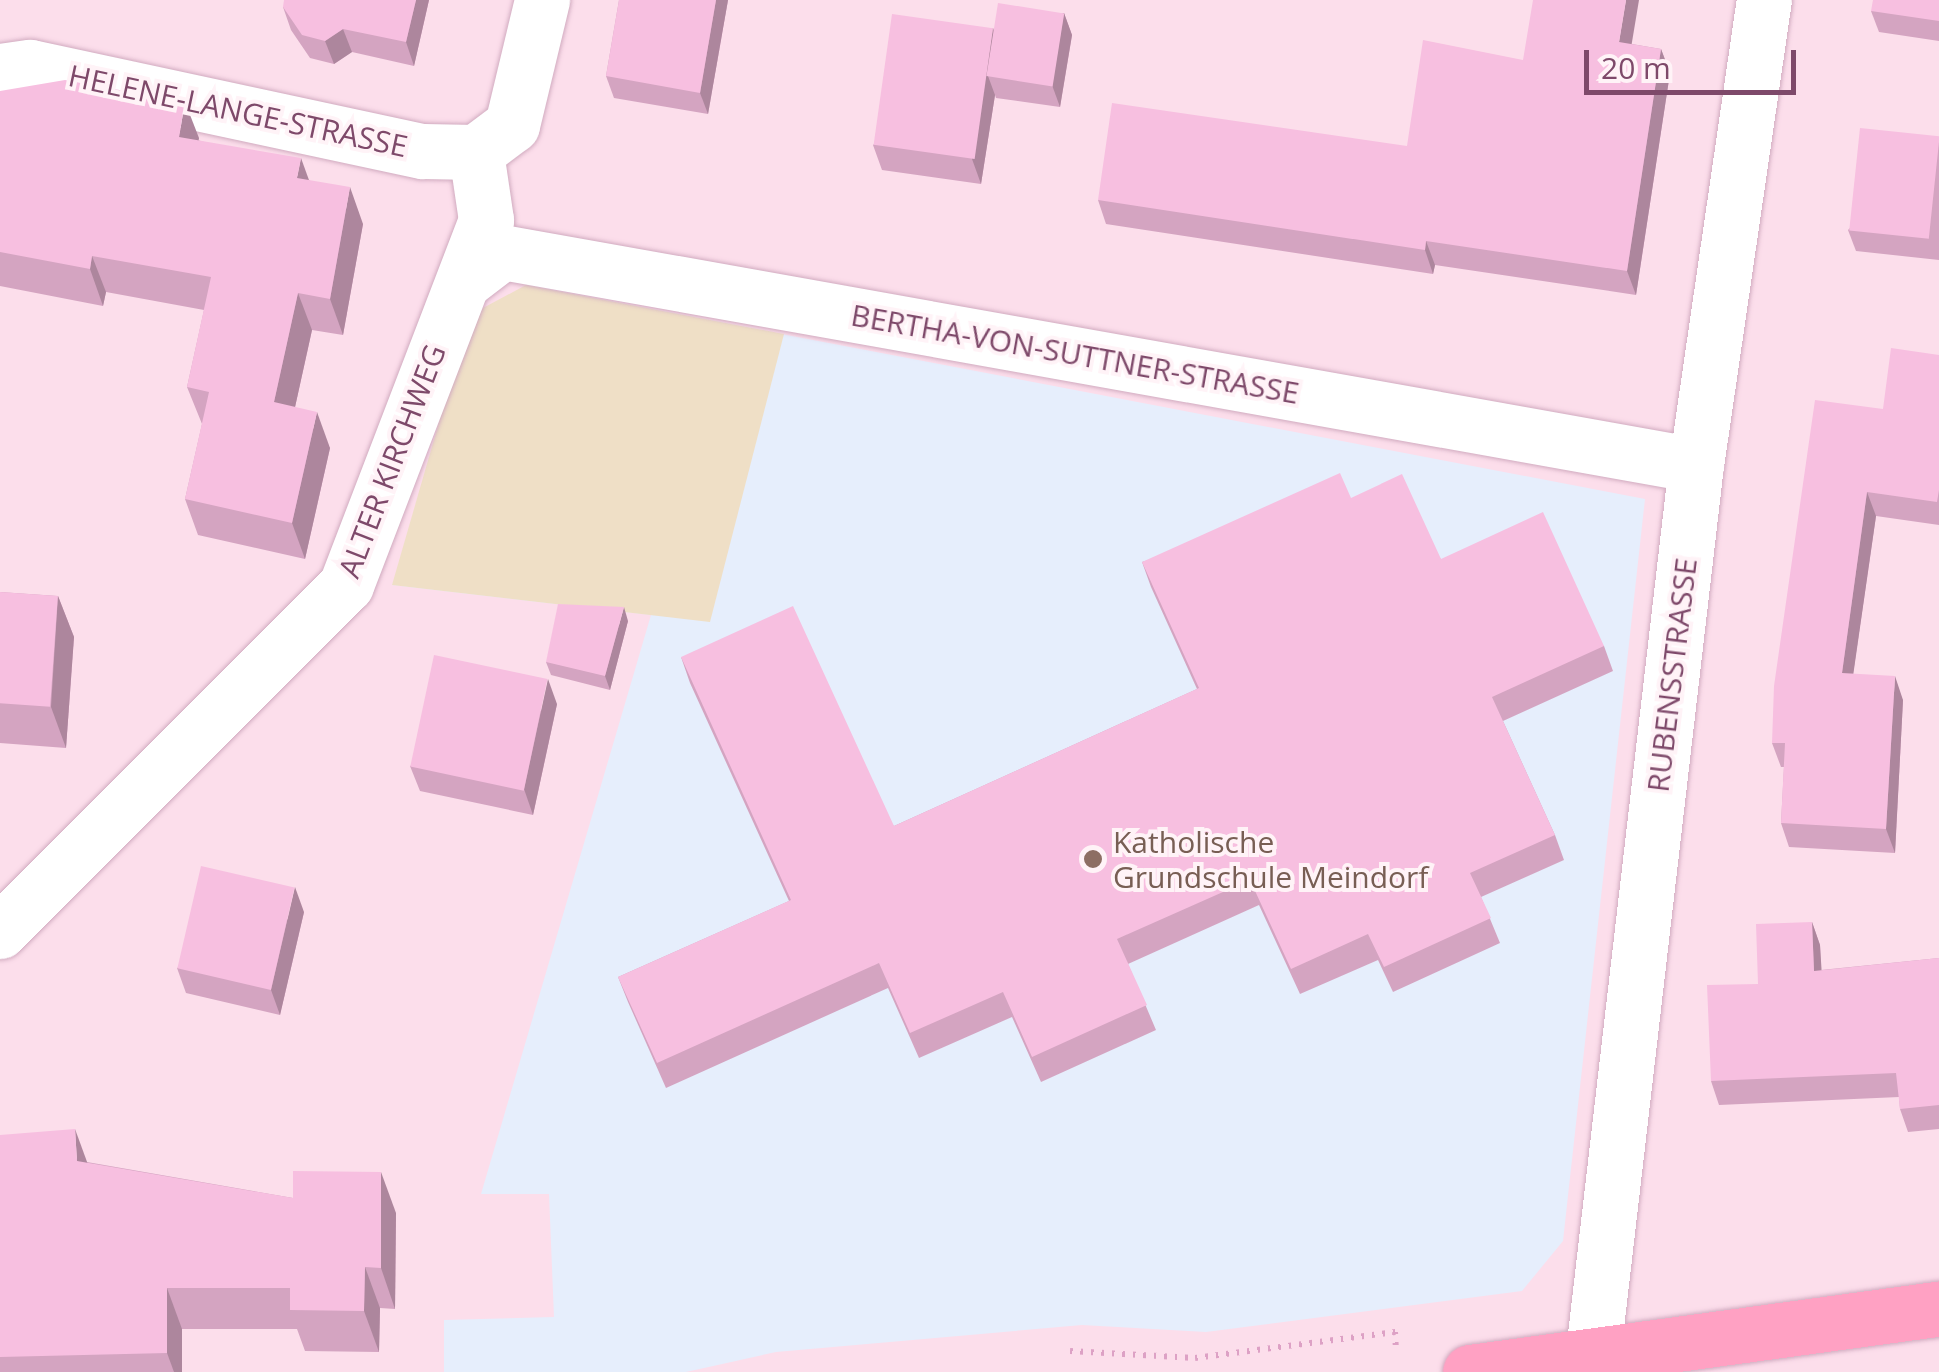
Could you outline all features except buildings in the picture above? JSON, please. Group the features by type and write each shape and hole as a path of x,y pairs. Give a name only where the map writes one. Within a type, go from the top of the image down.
{"main road":[{"path":"1470,1372 1593,1352 1939,1309"}],"street":[{"path":"476,152 512,125 542,0"},
{"name":"RUBENSSTRASSE","path":"1593,1352 1696,465 1764,0"},
{"name":"HELENE-LANGE-STRASSE","path":"0,71 30,67 423,151 476,152"},
{"name":"ALTER KIRCHWEG","path":"0,930 346,585 486,220 476,152"},
{"name":"BERTHA-VON-SUTTNER-STRASSE","path":"462,282 502,252 1696,465"}],"path":[{"path":"1070,1351 1195,1358 1395,1332 1396,1350"}],"shaded area":[{"path":"0,0 1939,0 1939,1372 0,1372"},
{"name":"Katholische Grundschule Meindorf","path":"526,285 1645,499 1563,1241 1522,1291 1206,1332 1082,1325 776,1352 686,1372 444,1372 444,1320 554,1317 549,1194 481,1194 651,615 392,585"},
{"path":"526,285 784,334 710,622 392,585 470,315"}],"place":[{"name":"Katholische Grundschule Meindorf","path":"1093,859"}]}
